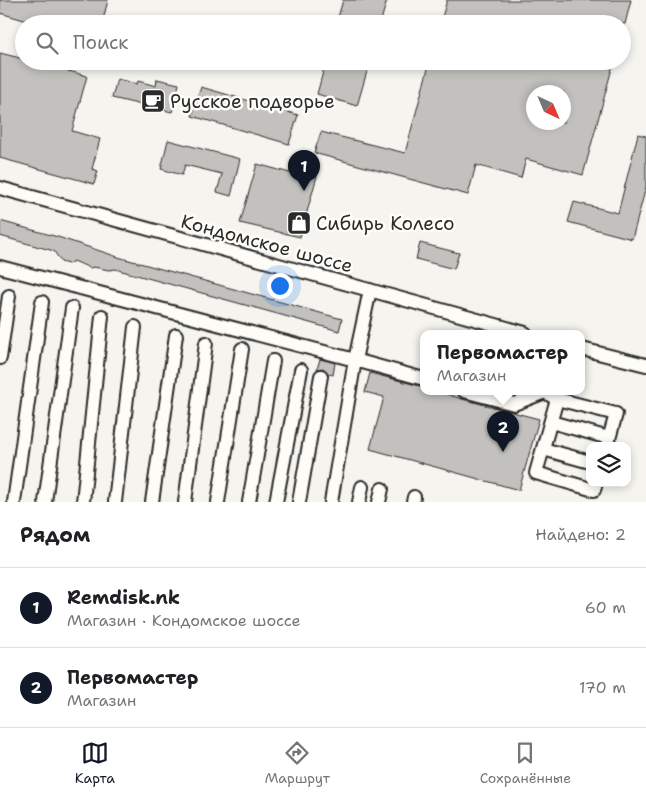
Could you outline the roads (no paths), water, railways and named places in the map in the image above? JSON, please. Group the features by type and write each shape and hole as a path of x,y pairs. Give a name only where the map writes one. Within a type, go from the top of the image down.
{"street":[{"name":"Кондомское шоссе","path":"0,188 514,330"},
{"path":"0,267 420,378"},
{"path":"331,502 355,360 370,290"},
{"path":"0,358 9,296"},
{"path":"14,502 42,302"},
{"path":"45,502 72,308"},
{"path":"83,502 102,316"},
{"path":"115,502 135,327"},
{"path":"152,502 176,335"},
{"path":"186,502 206,343"},
{"path":"218,502 242,349"},
{"path":"585,350 646,364"},
{"path":"249,502 273,361"},
{"path":"276,502 301,370"},
{"path":"299,502 321,376"},
{"path":"479,395 514,404 535,395"},
{"path":"550,422 608,442 616,414 557,399 551,395"},
{"path":"557,399 536,473 594,490 595,487"},
{"path":"543,449 586,461"},
{"path":"360,502 362,487"},
{"path":"379,502 382,489"}],"place":[{"name":"Русское подворье","path":"153,101"},
{"name":"Remdisk.nk","path":"304,191"},
{"name":"Сибирь Колесо","path":"299,223"},
{"name":"Первомастер","path":"503,452"}]}
